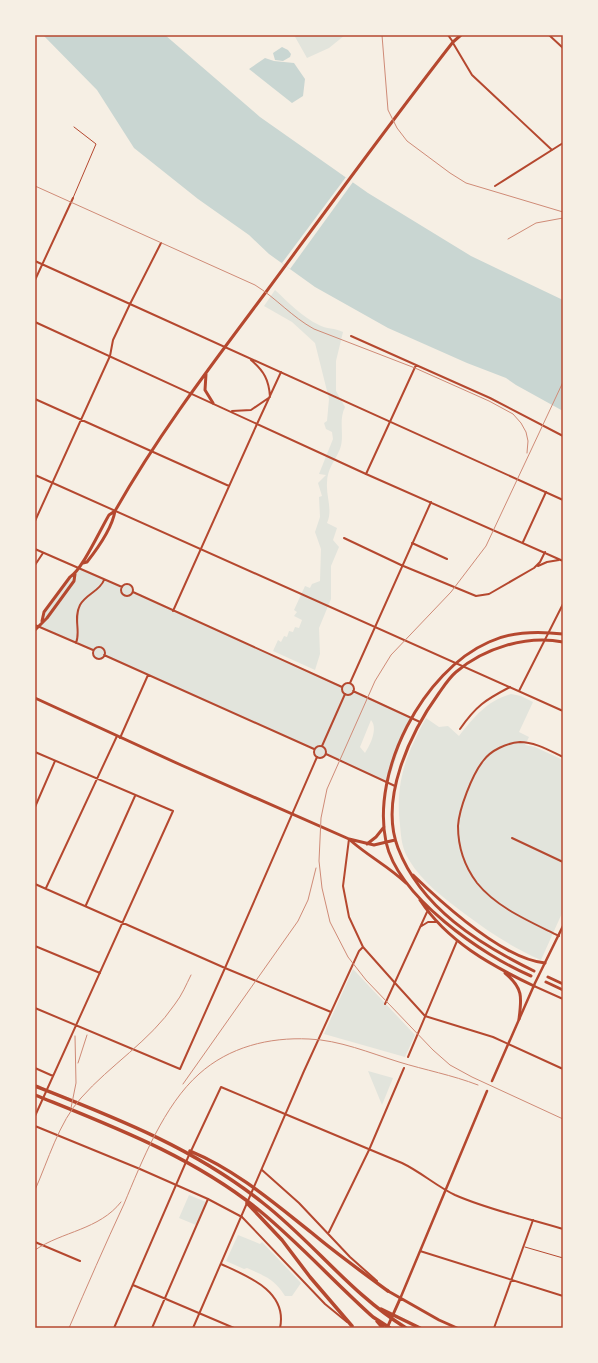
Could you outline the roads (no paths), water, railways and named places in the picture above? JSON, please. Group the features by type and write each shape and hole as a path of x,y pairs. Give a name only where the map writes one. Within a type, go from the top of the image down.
{"highway":[{"path":"36,1086 138,1128 202,1158 240,1179 266,1197 346,1261 388,1291"},
{"path":"35,1095 135,1136 198,1168 231,1190 260,1214 373,1317 383,1328"},
{"path":"202,1158 262,1202 377,1308 405,1328"},
{"path":"260,1214 310,1277 353,1327"},
{"path":"377,1308 389,1312 420,1328"},
{"path":"373,1317 390,1328"}],"main road":[{"path":"42,621 44,612 70,577 75,574 83,563 106,521 115,511 150,451 192,392 404,106 453,42 461,35"},
{"path":"206,374 205,390 214,403"},
{"path":"83,563 87,562 105,535 114,518 115,511"},
{"path":"35,630 42,621 47,618 74,581 75,574"},
{"path":"534,985 500,969 457,942 427,912 401,874 386,843 384,806 388,783 399,745 412,717 430,689 455,662 478,647 506,636 522,633 549,632 563,634"},
{"path":"534,971 498,952 456,924 425,894 412,874 395,840 393,803 396,786 406,751 420,722 450,678 464,666 486,653 502,647 520,642 545,640 563,642"},
{"path":"35,698 118,737 349,839 367,844 386,843 395,840"},
{"path":"367,844 376,837 385,826"},
{"path":"349,839 361,850 383,864 412,889"},
{"path":"412,874 444,905 480,932 533,962 545,963"},
{"path":"416,895 459,933 492,956 531,976"},
{"path":"492,1081 534,985 563,926"},
{"path":"500,969 512,979 520,991 521,1004 519,1019"},
{"path":"548,977 563,984"},
{"path":"546,982 563,990"},
{"path":"387,1328 487,1091"},
{"path":"388,1291 457,1328"}],"street":[{"path":"448,35 472,75 552,150"},
{"path":"549,35 563,48"},
{"path":"495,186 563,143"},
{"path":"35,280 73,198"},
{"path":"35,521 110,356 113,340 161,243"},
{"path":"35,261 563,500"},
{"path":"35,322 192,392 257,424 366,474 562,560"},
{"path":"351,336 490,398 563,436"},
{"path":"249,358 263,371 267,377 270,397"},
{"path":"366,474 416,365"},
{"path":"173,611 281,372"},
{"path":"230,411 244,412 252,410 270,397"},
{"path":"35,399 229,486"},
{"path":"35,475 563,710"},
{"path":"523,542 546,492"},
{"path":"350,683 431,502"},
{"path":"344,538 469,594 483,596 547,562 562,560"},
{"path":"412,543 447,559"},
{"path":"35,549 122,587"},
{"path":"534,568 540,562 545,552"},
{"path":"35,565 43,553"},
{"path":"76,643 78,636 76,618 79,606 87,596 102,586 104,580"},
{"path":"122,587 125,584 130,584 133,587 133,592"},
{"path":"122,587 122,592 125,596 130,596 133,592"},
{"path":"133,592 342,687"},
{"path":"519,691 563,604"},
{"path":"37,626 93,650"},
{"path":"93,650 96,647 101,647 104,651 104,655"},
{"path":"93,650 93,656 96,659 100,659 104,655"},
{"path":"104,655 314,749"},
{"path":"46,888 97,778 148,675"},
{"path":"342,687 345,683 350,683"},
{"path":"350,683 353,687 353,691"},
{"path":"342,687 342,691 345,694"},
{"path":"460,729 477,707 484,701 510,687"},
{"path":"353,691 420,722"},
{"path":"345,694 350,694 353,691"},
{"path":"322,746 345,694"},
{"path":"563,757 523,742 506,746 493,752 482,762 472,783 462,806 458,828 461,852 465,863 477,883 486,893 509,910 563,938"},
{"path":"314,749 318,746 322,746"},
{"path":"322,746 326,750 326,754"},
{"path":"314,749 314,754 317,757"},
{"path":"35,752 173,811 35,1116"},
{"path":"317,757 322,758 326,754"},
{"path":"326,754 396,786"},
{"path":"35,1008 180,1069 317,757"},
{"path":"35,807 56,761"},
{"path":"86,905 135,796"},
{"path":"512,838 563,862"},
{"path":"349,839 343,874 344,898 349,917 363,947 425,1016 493,1037 563,1069"},
{"path":"35,884 86,905 122,923 225,968 331,1012"},
{"path":"385,1004 427,912"},
{"path":"419,927 428,922 436,922"},
{"path":"408,1057 457,942"},
{"path":"35,946 100,973"},
{"path":"193,1328 285,1114 359,950 363,947"},
{"path":"534,985 563,999"},
{"path":"35,1068 53,1076"},
{"path":"329,1232 369,1150 404,1068"},
{"path":"114,1328 134,1285 176,1185 221,1087 415,1170 445,1190 468,1200 563,1229"},
{"path":"35,1126 176,1185 242,1216 326,1304 353,1327"},
{"path":"262,1170 298,1201 329,1232 350,1257 388,1291"},
{"path":"152,1328 208,1199"},
{"path":"494,1328 534,1220"},
{"path":"35,1242 80,1261"},
{"path":"420,1251 563,1296"},
{"path":"221,1264 256,1281 270,1292 279,1310 280,1328"},
{"path":"134,1285 234,1328"}],"lane":[{"path":"73,198 96,144 74,127"},
{"path":"524,1246 563,1258"}],"railway":[{"path":"382,35 388,110 397,128 407,141 466,183 563,212"},
{"path":"35,186 255,285 298,319 314,329 415,368 489,401 513,414 521,423 526,432 528,441 527,453"},
{"path":"508,239 536,223 563,218"},
{"path":"563,382 486,546 451,592 391,655 375,681 327,789 321,818 319,861 322,888 330,922 348,957 366,980 433,1050 450,1065 472,1077 563,1119"},
{"path":"183,1084 298,921 308,900 316,868"},
{"path":"35,1190 60,1130 73,1108 92,1086 154,1030 180,997 191,975"},
{"path":"78,1063 87,1035"},
{"path":"71,1108 76,1083 75,1036"},
{"path":"69,1328 155,1134 175,1101 186,1087 199,1074 223,1057 236,1051 265,1042 294,1039 320,1040 354,1048 478,1085"},
{"path":"35,1250 57,1238 102,1219 121,1202"}]}
